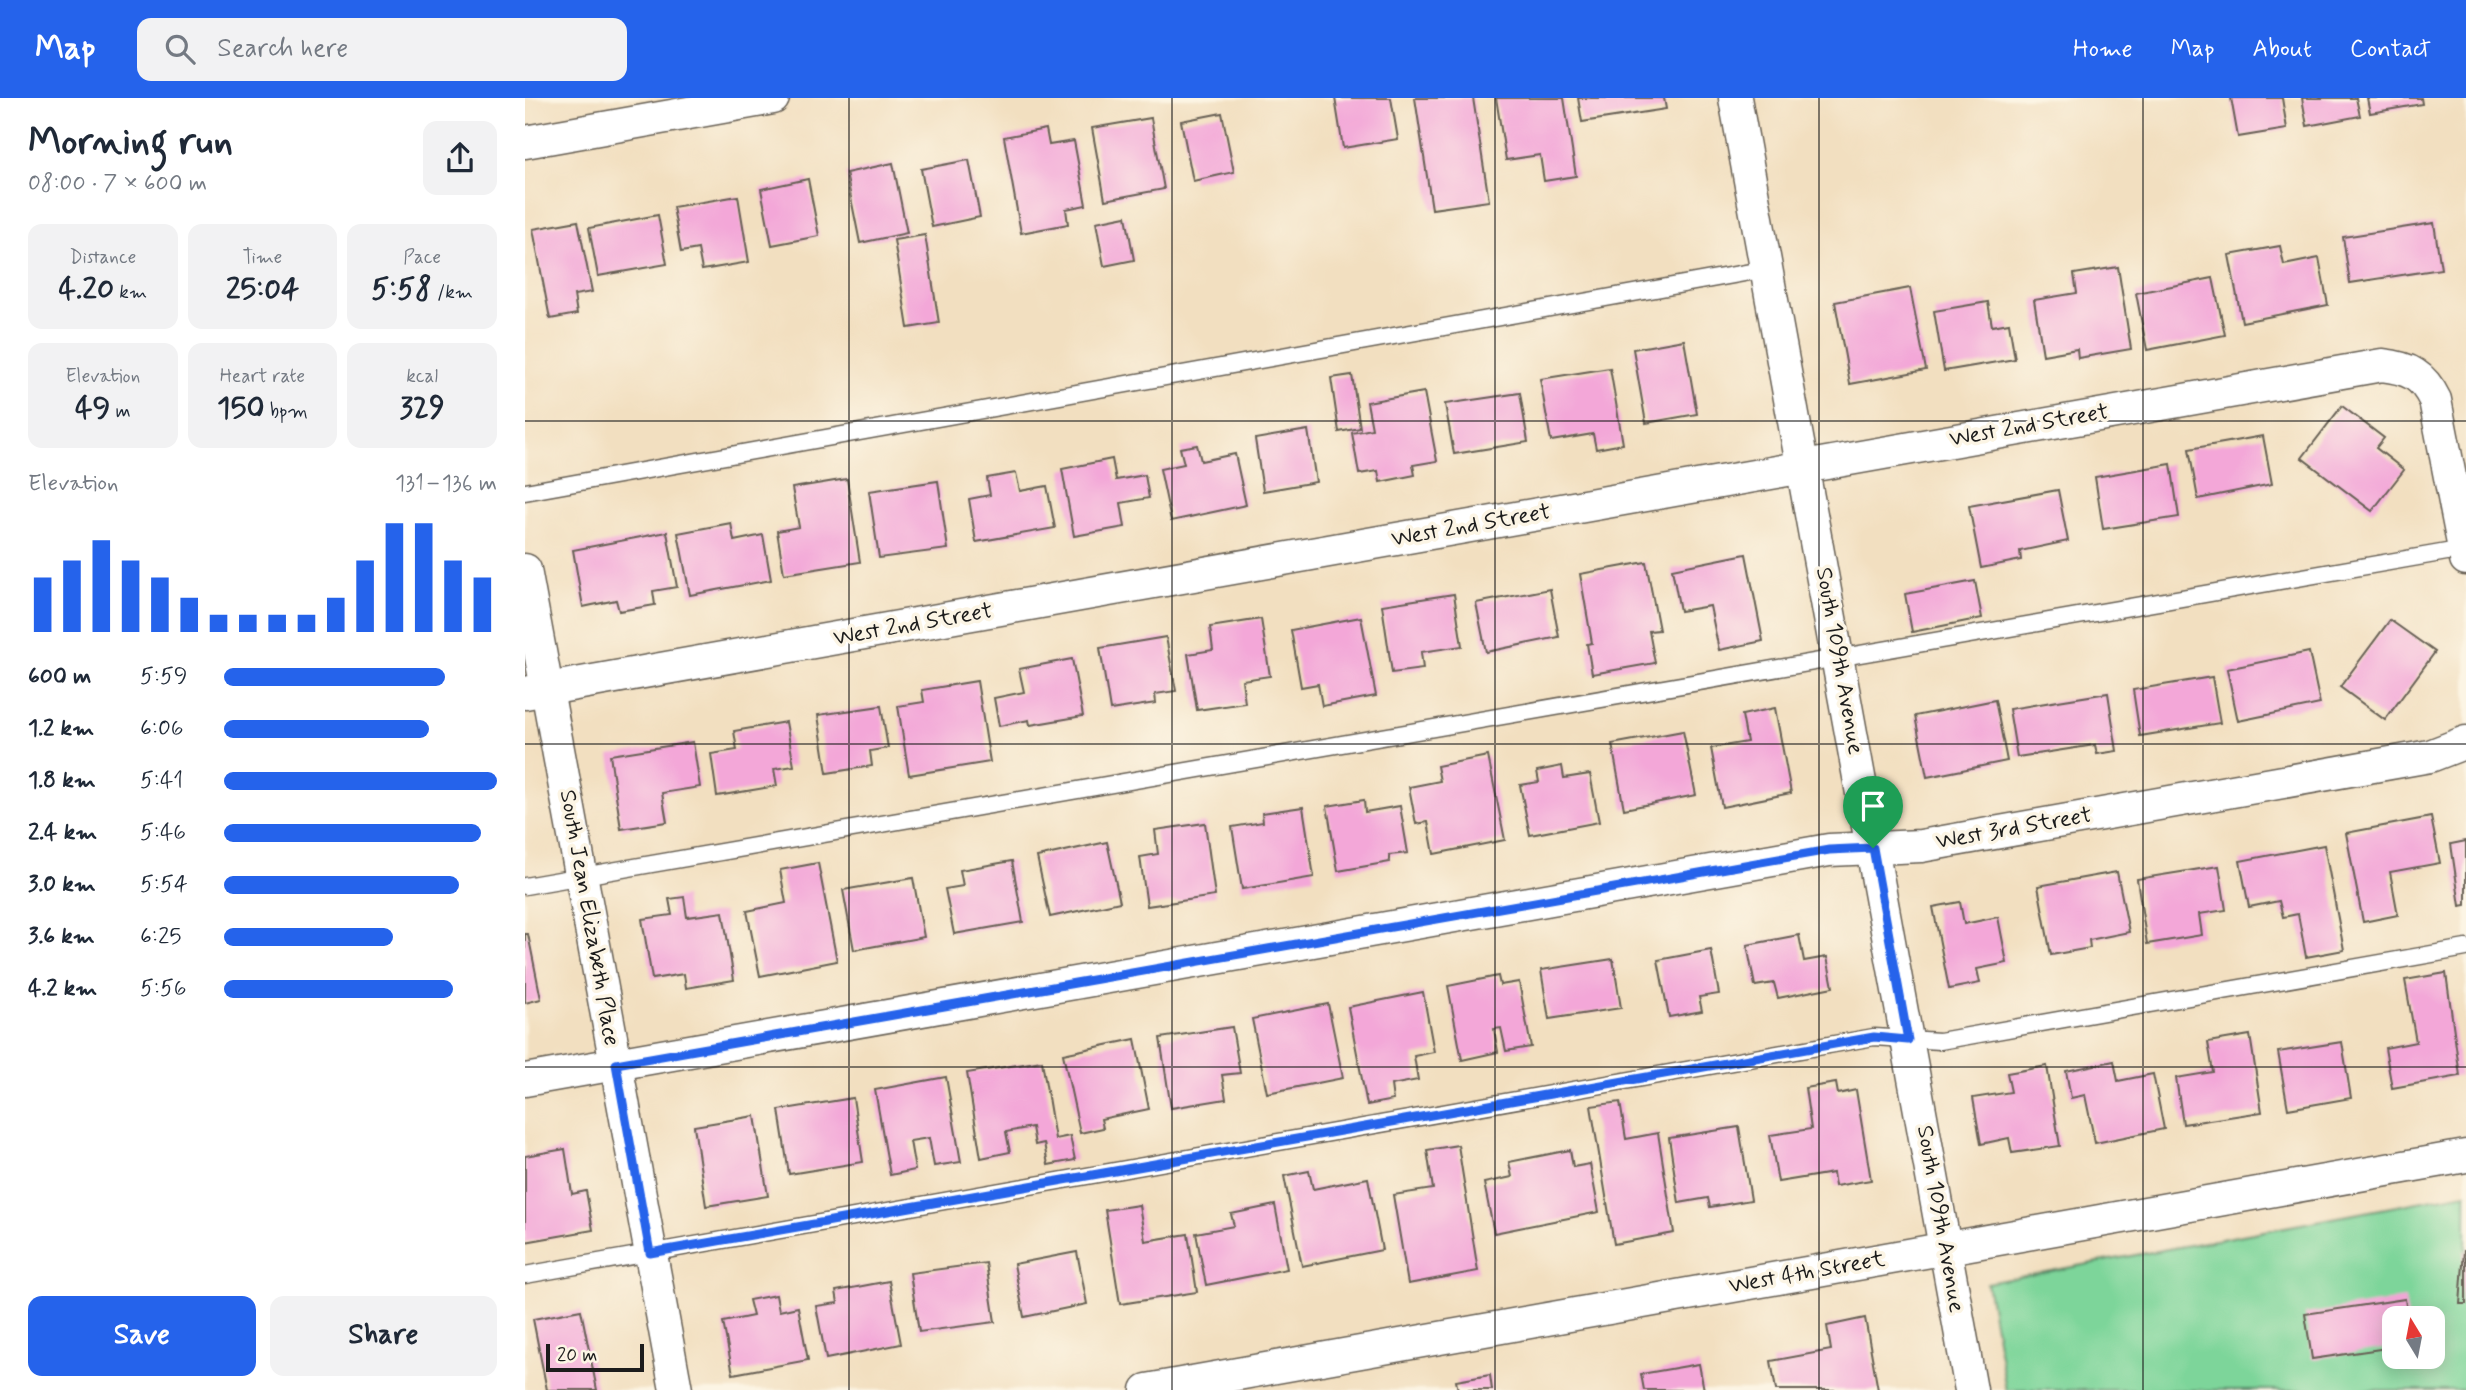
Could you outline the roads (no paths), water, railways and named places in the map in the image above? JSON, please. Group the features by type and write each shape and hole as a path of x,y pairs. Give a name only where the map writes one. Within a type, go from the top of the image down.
{"street":[{"path":"525,142 773,98"},
{"name":"South 109th Avenue","path":"1735,98 1971,1390"},
{"name":"West 2nd Street","path":"536,691 2363,367 2391,366 2417,373 2428,385 2441,417 2465,554"},
{"name":"South Jean Elizabeth Place","path":"525,570 536,691 582,876 675,1390"},
{"name":"West 3rd Street","path":"525,1080 1829,850 1935,843 2430,756 2466,742"},
{"name":"West 4th Street","path":"1147,1390 2466,1156"}],"lane":[{"path":"525,492 1767,269"},
{"path":"525,886 1838,657 2465,554"},
{"path":"525,1275 1874,1037 1940,1041 2466,948"}]}
